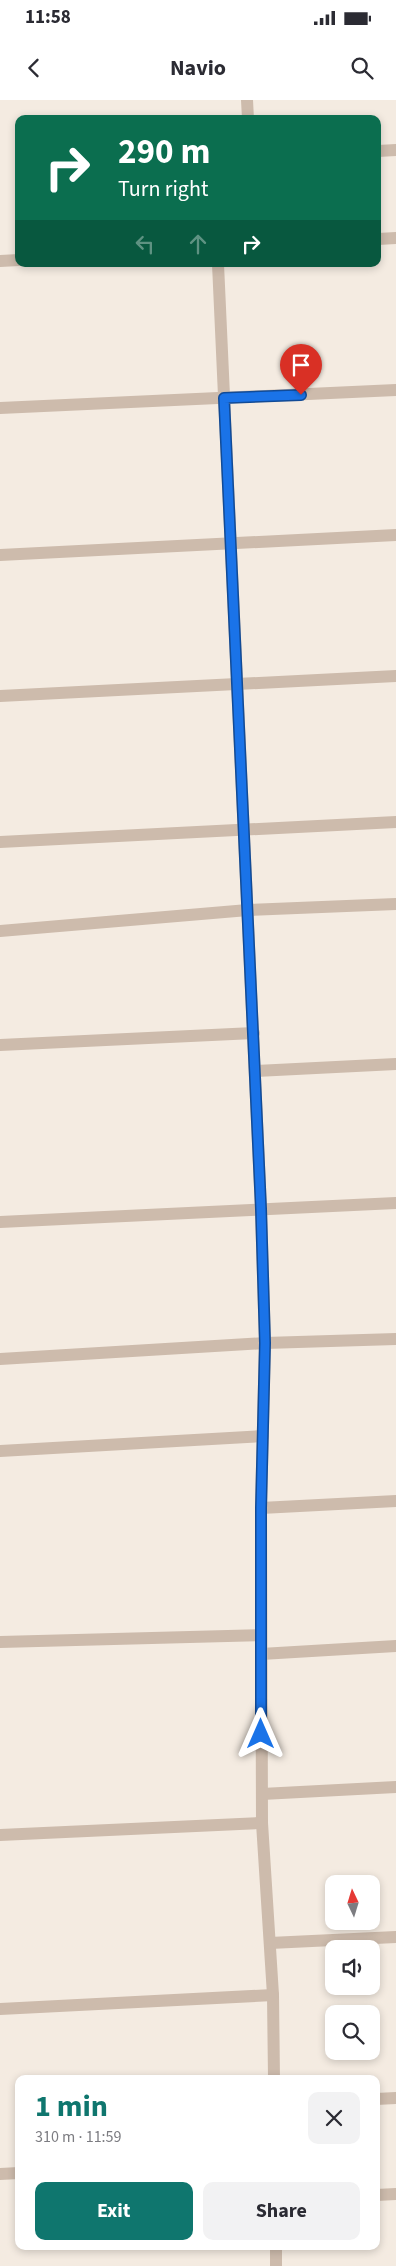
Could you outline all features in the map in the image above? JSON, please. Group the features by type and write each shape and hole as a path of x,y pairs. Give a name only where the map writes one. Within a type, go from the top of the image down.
{"street":[{"path":"247,100 248,115"},
{"path":"381,152 396,150"},
{"path":"381,239 396,238"},
{"path":"0,261 15,260"},
{"path":"218,267 261,1209 265,1343 261,1508 262,1823 273,1995 274,2075"},
{"path":"0,408 396,390"},
{"path":"0,555 396,535"},
{"path":"0,696 238,686 396,676"},
{"path":"0,842 396,822"},
{"path":"0,931 248,910 396,904"},
{"path":"0,1045 254,1033"},
{"path":"256,1071 396,1064"},
{"path":"0,1222 396,1203"},
{"path":"0,1359 265,1343 396,1338"},
{"path":"0,1451 264,1436"},
{"path":"261,1508 396,1501"},
{"path":"0,1642 261,1635"},
{"path":"261,1654 396,1646"},
{"path":"262,1794 396,1787"},
{"path":"0,1835 262,1823"},
{"path":"270,1943 396,1937"},
{"path":"0,2009 273,1995"},
{"path":"380,2099 396,2098"},
{"path":"0,2174 15,2173"},
{"path":"380,2195 396,2194"},
{"path":"276,2250 276,2266"}],"route":[{"path":"261,1734 261,1508 265,1343 256,1071 224,398 301,395"}]}
